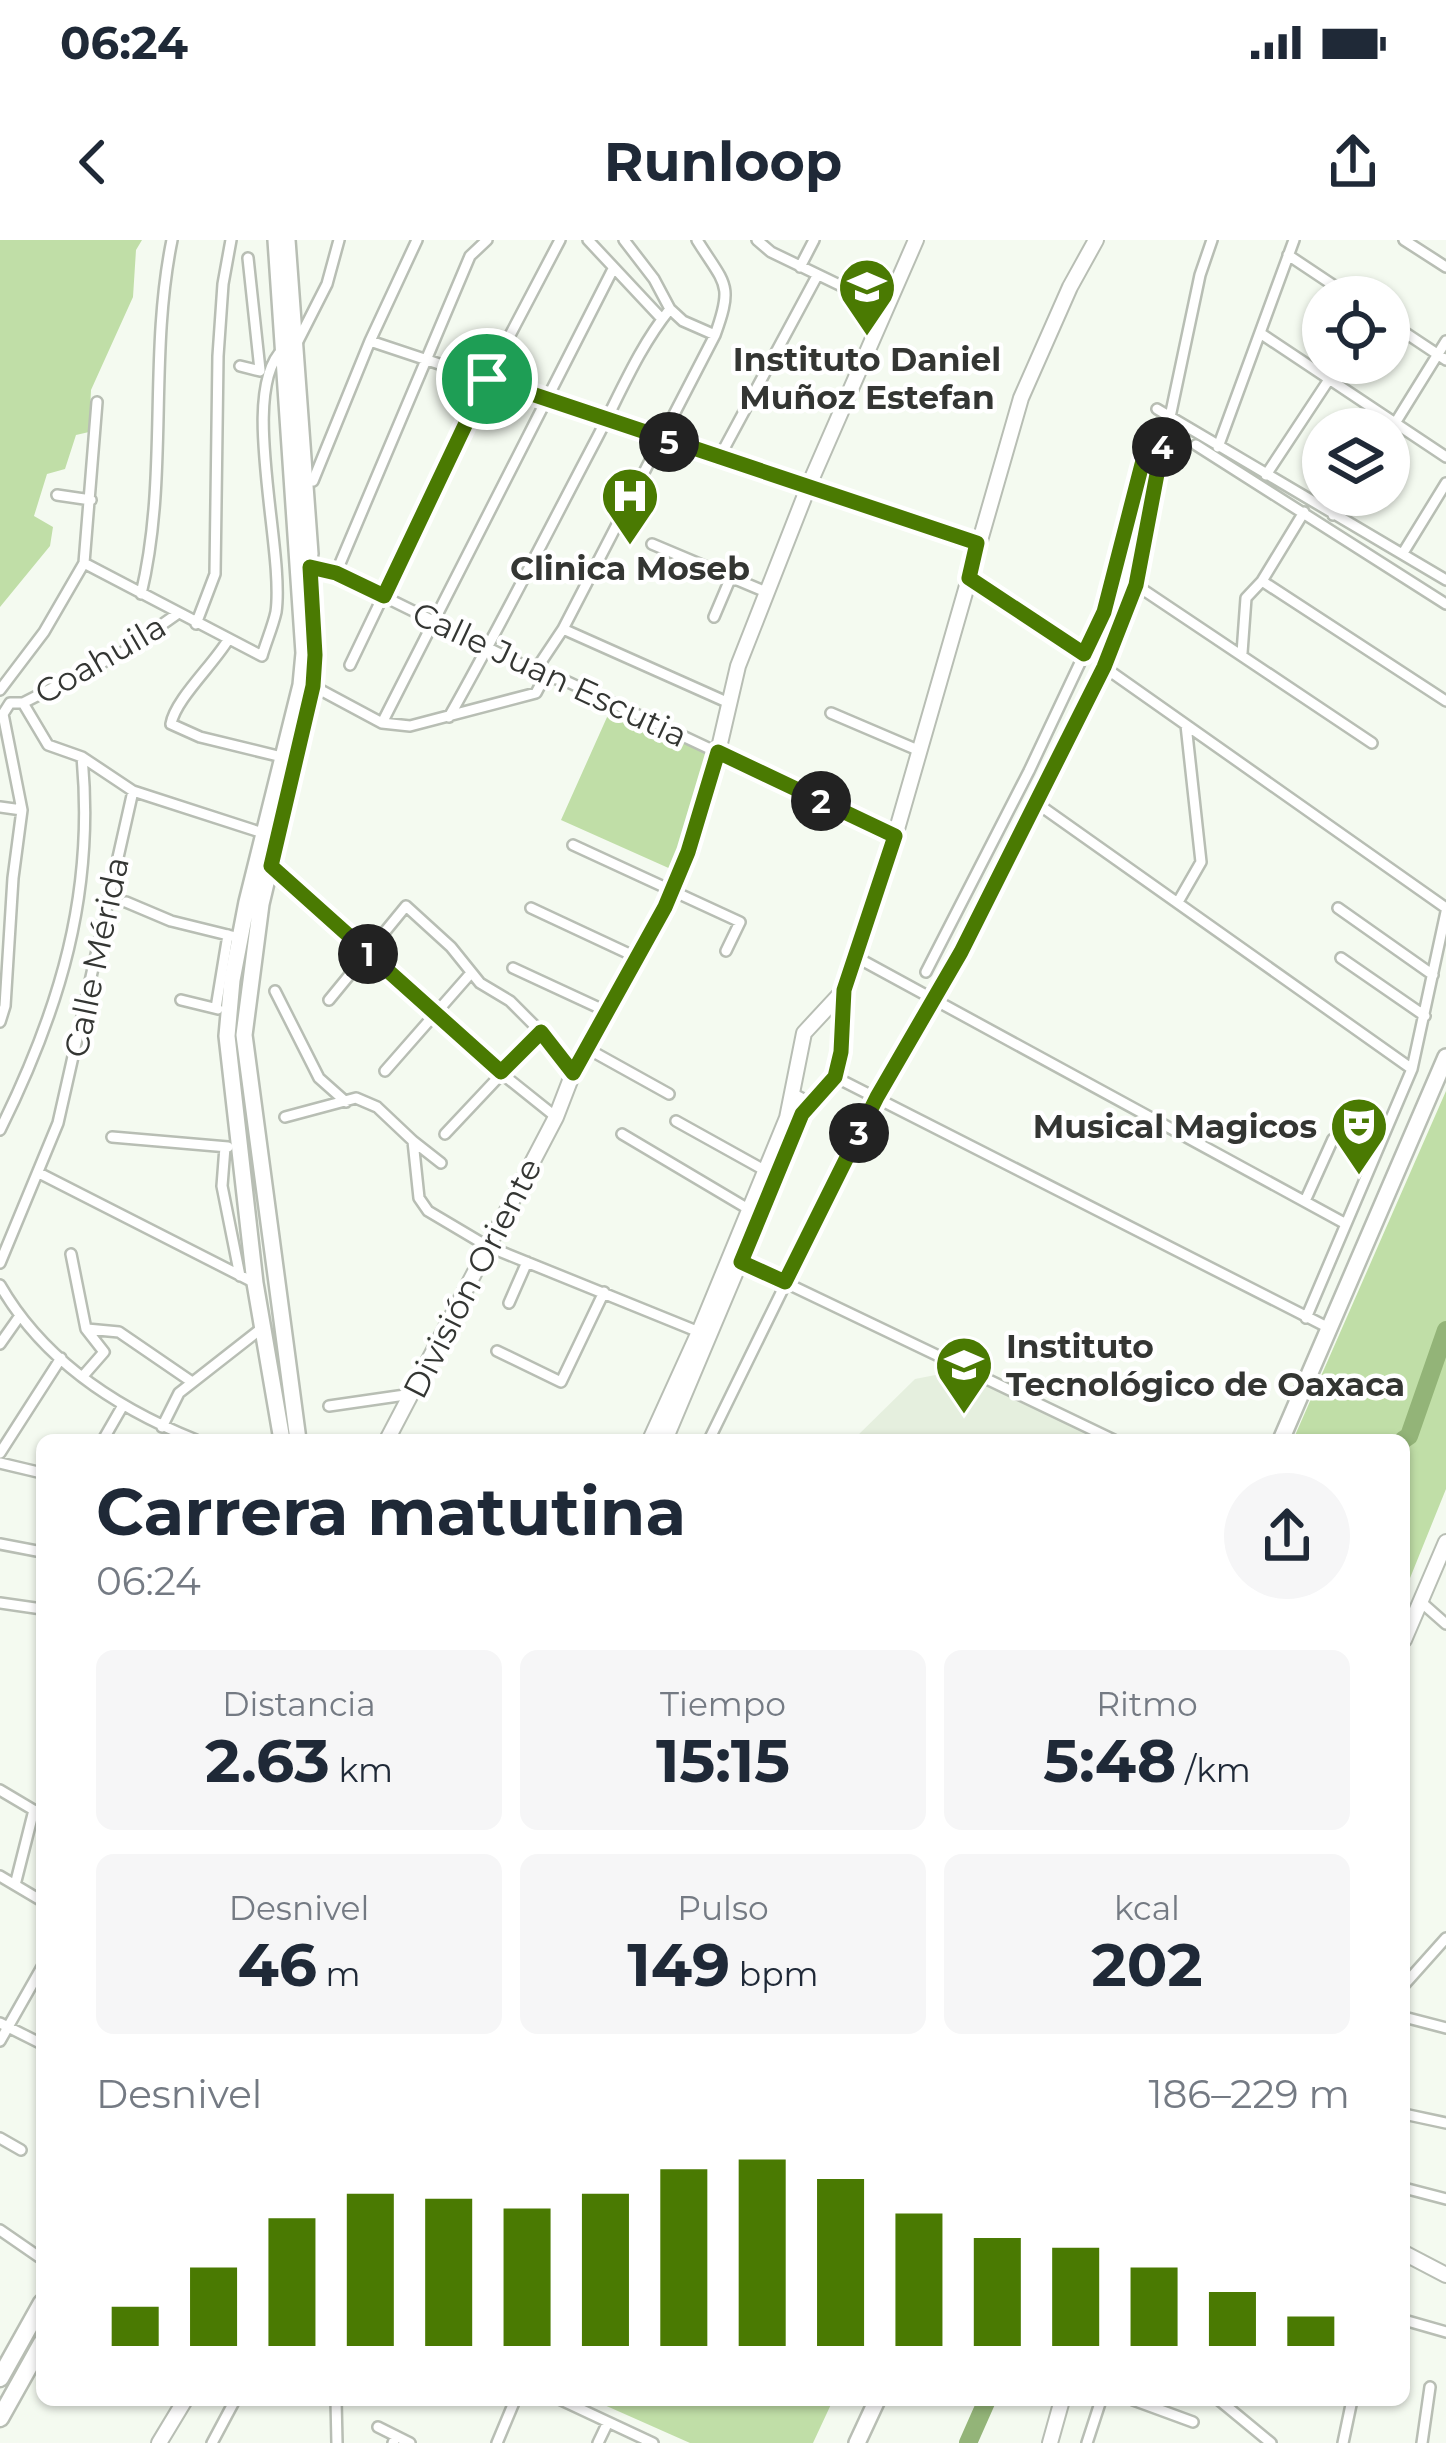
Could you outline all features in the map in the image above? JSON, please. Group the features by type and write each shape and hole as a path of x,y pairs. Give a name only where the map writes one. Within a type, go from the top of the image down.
{"highway":[{"path":"0,2378 36,2314"},
{"path":"0,2418 36,2354"}],"main road":[{"path":"276,240 315,655 313,686 248,980 244,1035 297,1434"},
{"path":"281,1434 262,1328 247,1280 223,1010 234,936 266,834 304,653 286,240"},
{"path":"667,1434 704,1334 802,1114 835,1077 844,990 895,836 1022,398 1070,286 1096,240"},
{"name":"División Oriente","path":"391,1434 556,1117 573,1073 673,890 718,752 738,666 911,242"},
{"path":"736,1259 793,1097 804,1034 844,990"},
{"path":"1284,1434 1446,1057"},
{"path":"793,1097 810,1106"},
{"path":"653,1434 704,1334"},
{"path":"1410,1626 1446,1542"},
{"path":"1410,2256 1446,2275"},
{"path":"160,2443 182,2406"},
{"path":"857,2443 874,2406"},
{"path":"1052,2438 1064,2406"}],"street":[{"path":"141,594 153,544 161,343 172,240"},
{"path":"196,624 215,574 218,356 231,240"},
{"path":"262,400 274,360 289,348 327,284 339,240"},
{"path":"313,481 417,240"},
{"path":"336,573 470,256 487,240"},
{"path":"350,665 487,379 560,240"},
{"path":"588,240 662,319"},
{"path":"624,240 655,279 670,309 682,321 715,335"},
{"path":"313,686 382,723 410,726 536,693 540,673 663,440 728,300 727,288 697,240"},
{"path":"757,240 800,267 885,308"},
{"path":"800,267 814,240"},
{"path":"1170,417 1212,240"},
{"path":"1218,447 1294,240"},
{"path":"1404,240 1446,267"},
{"path":"1288,255 1320,276"},
{"path":"84,563 262,656 276,612 248,258"},
{"path":"382,723 613,269"},
{"path":"719,458 817,276"},
{"path":"448,717 670,309"},
{"path":"1260,333 1302,360"},
{"path":"1410,336 1442,357"},
{"path":"370,341 977,543"},
{"path":"1406,408 1442,357 1446,341"},
{"path":"240,366 260,370"},
{"path":"1266,475 1326,384"},
{"path":"1339,384 1375,408"},
{"path":"0,690 44,632 84,563 97,402"},
{"path":"1157,409 1302,496"},
{"path":"1410,432 1446,457"},
{"path":"713,1434 877,1097 961,952 1104,667 1136,585 1164,437 1150,433 1104,612 926,972"},
{"path":"1196,445 1302,511"},
{"path":"1403,553 1446,483"},
{"path":"57,495 91,500"},
{"path":"1242,653 1246,598 1262,581 1302,515"},
{"path":"1310,516 1446,604"},
{"path":"1338,516 1446,580"},
{"path":"652,544 766,592"},
{"name":"Calle Juan Escutia","path":"310,567 336,573 540,673 895,836"},
{"path":"713,617 731,577"},
{"path":"969,578 1084,654"},
{"path":"1262,581 1446,701"},
{"path":"1136,585 1372,743"},
{"name":"Coahuila","path":"2,712 10,703 23,703 123,652 176,614"},
{"path":"563,629 729,703"},
{"path":"228,640 176,707 171,724 200,737 282,757"},
{"path":"1104,667 1446,910 1412,1069 1306,1318"},
{"path":"23,703 48,745 82,757 133,791 266,834"},
{"path":"0,1022 22,810 2,712"},
{"path":"831,713 920,751"},
{"path":"1178,902 1201,862 1186,725"},
{"path":"0,1130 64,979 83,877 87,812 82,757"},
{"name":"Calle Mérida","path":"0,1263 58,1123 133,791"},
{"path":"1035,802 1412,1069"},
{"path":"0,807 22,810"},
{"path":"573,845 740,922 726,951"},
{"path":"271,866 556,1117"},
{"path":"126,902 171,921 234,936"},
{"path":"329,1000 406,906 451,947 472,974 510,1001 573,1073"},
{"path":"530,908 638,958"},
{"path":"1338,908 1433,976"},
{"path":"856,957 1346,1224"},
{"path":"1341,958 1425,1016"},
{"path":"512,968 608,1012"},
{"path":"385,1071 472,974"},
{"path":"275,992 319,1078 346,1102"},
{"path":"181,1000 223,1010"},
{"path":"445,1134 541,1032"},
{"path":"588,1049 669,1094"},
{"path":"835,1077 1329,1328"},
{"path":"285,1117 356,1098 377,1107 441,1163"},
{"path":"676,1121 766,1171"},
{"path":"622,1134 750,1210"},
{"path":"112,1137 232,1148"},
{"path":"1304,1201 1334,1139"},
{"path":"413,1141 419,1198 428,1211 487,1246 704,1334"},
{"path":"39,1173 247,1280"},
{"path":"71,1254 86,1329 104,1352 83,1376"},
{"path":"736,1259 1102,1434"},
{"path":"509,1303 527,1262"},
{"path":"0,1285 41,1345 122,1407 181,1434"},
{"path":"561,1382 604,1292"},
{"path":"0,1344 19,1317"},
{"path":"162,1426 179,1393 262,1328"},
{"path":"86,1329 119,1332 192,1382"},
{"path":"497,1352 573,1388"},
{"path":"0,1453 61,1358"},
{"path":"329,1406 412,1394"},
{"path":"106,1434 122,1407"},
{"path":"0,1463 36,1472"},
{"path":"0,1544 36,1551"},
{"path":"1420,1602 1446,1624"},
{"path":"0,1603 36,1608"},
{"path":"0,1790 36,1812"},
{"path":"15,1885 36,1819"},
{"path":"0,1876 36,1897"},
{"path":"1410,1978 1446,1938"},
{"path":"0,2042 4,2025 36,1976"},
{"path":"1410,2019 1446,2027"},
{"path":"4,2025 36,2041"},
{"path":"1410,2115 1446,2123"},
{"path":"0,2138 21,2150"},
{"path":"1410,2190 1446,2199"},
{"path":"0,2230 36,2255"},
{"path":"1410,2322 1446,2332"},
{"path":"1422,2443 1430,2387"},
{"path":"212,2443 232,2406"},
{"path":"336,2406 337,2443"},
{"path":"497,2443 512,2406"},
{"path":"574,2406 653,2443"},
{"path":"1087,2443 1100,2406"},
{"path":"1149,2406 1193,2422"},
{"path":"1226,2406 1271,2443"},
{"path":"1343,2443 1351,2406"},
{"path":"598,2443 608,2422"},
{"path":"378,2427 395,2440 410,2443"}],"shaded area":[{"name":"Instituto Tecnológico de Oaxaca","path":"956,1371 973,1376 1088,1434 859,1434 915,1379"}],"green space":[{"path":"0,240 142,240 136,250 133,297 91,390 89,432 76,435 65,469 47,474 34,516 53,527 50,546 0,607"},
{"path":"612,706 710,750 673,870 561,820"},
{"path":"1446,1091 1446,1489 1410,1578 1410,1434 1296,1434"},
{"path":"607,2406 830,2406 813,2443 690,2443"}],"waterway":[{"path":"1410,1434 1446,1330"},
{"path":"968,2443 984,2406"}],"place":[{"name":"Instituto Daniel Muñoz Estefan","path":"867,338"},
{"name":"Clinica Moseb","path":"630,547"},
{"name":"Musical Magicos","path":"1359,1177"},
{"name":"Instituto Tecnológico de Oaxaca","path":"964,1416"}],"route":[{"path":"487,379 977,543 969,578 1084,654 1104,612 1150,433 1164,437 1136,585 1104,667 961,952 877,1097 785,1282 741,1262 802,1114 835,1077 844,990 895,836 718,752 688,852 665,907 573,1073 541,1032 501,1072 271,866 313,686 310,567 336,573 384,596 487,379"}]}
